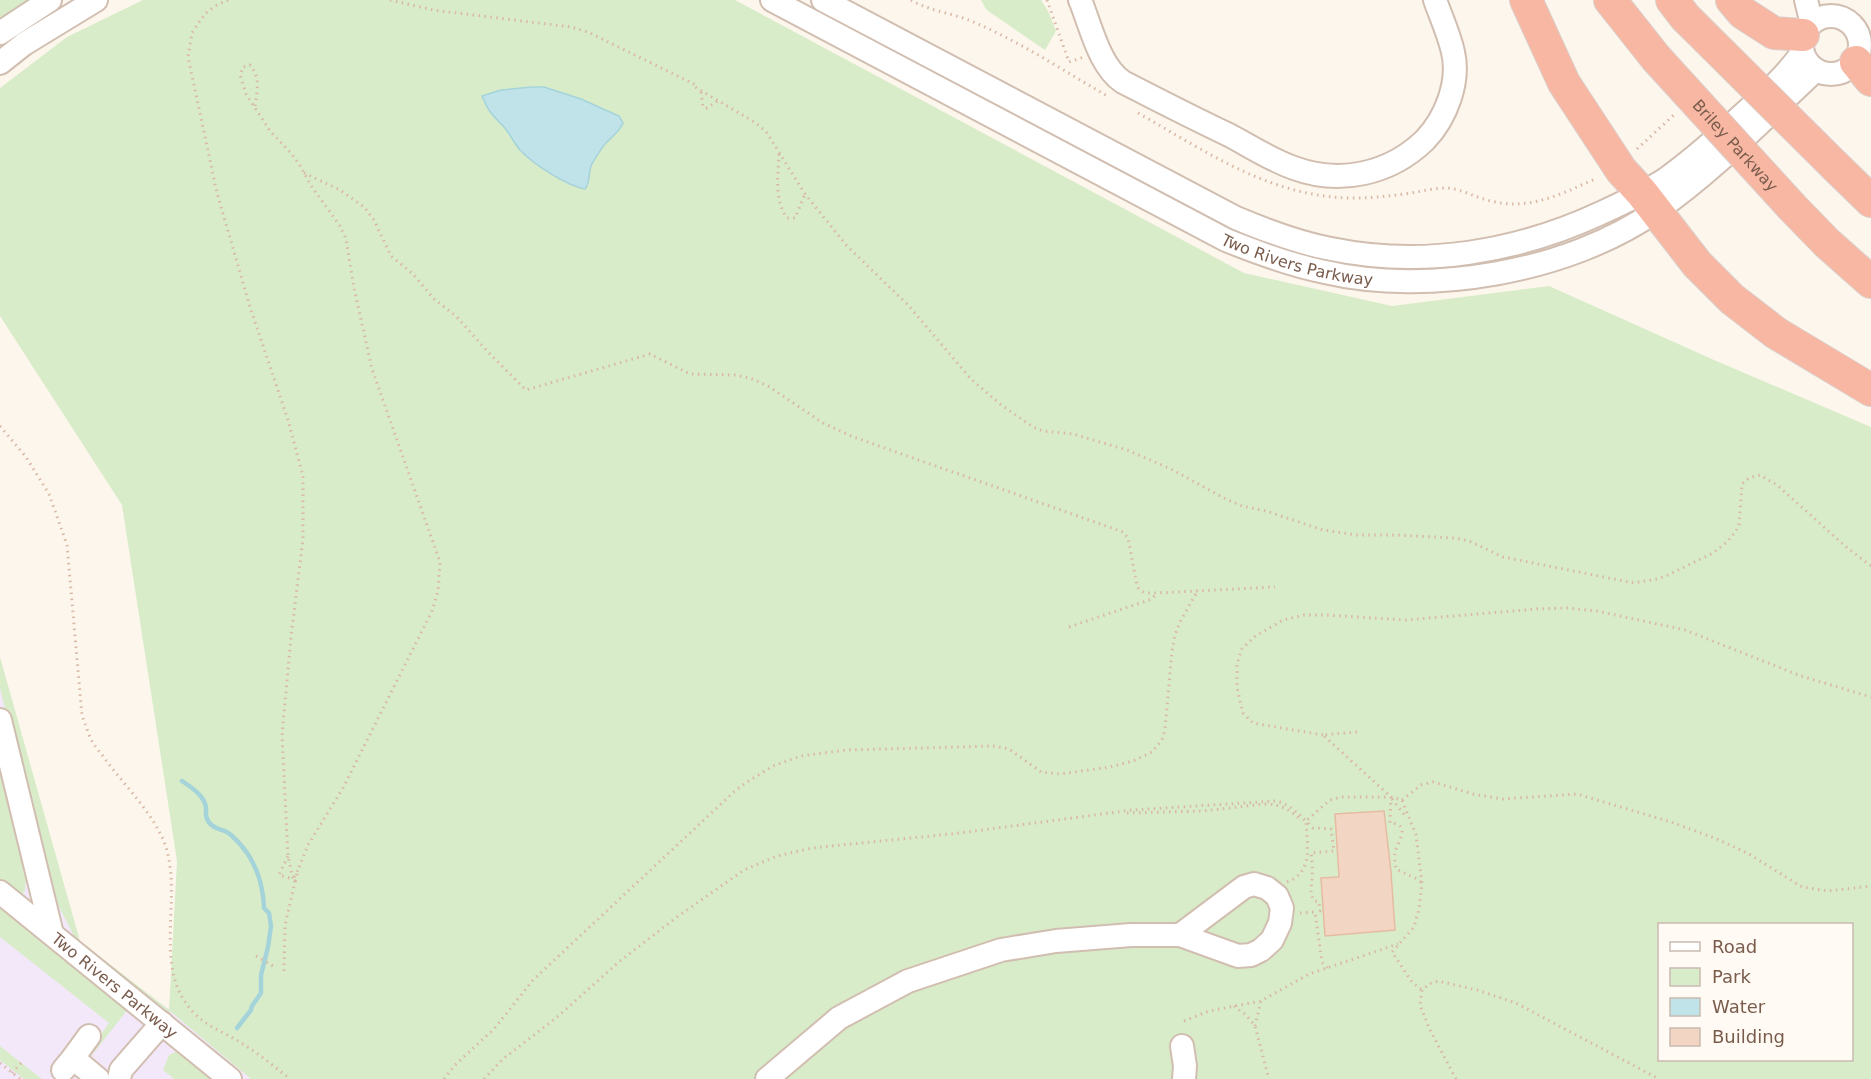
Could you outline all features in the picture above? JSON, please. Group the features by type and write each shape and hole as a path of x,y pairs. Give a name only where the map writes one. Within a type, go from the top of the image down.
{"highway":[{"path":"1526,0 1564,83 1622,170 1697,264 1732,299 1776,333 1871,390"},
{"name":"Briley Parkway","path":"1610,0 1656,58 1792,207 1827,243 1871,282"},
{"path":"1732,0 1743,13 1774,33 1808,46"},
{"path":"1679,8 1871,201"}],"street":[{"path":"0,33 50,0"},
{"path":"0,63 24,44 96,0"},
{"name":"Two Rivers Parkway","path":"772,0 1226,240 1275,260 1327,273 1380,280 1433,281 1486,275 1589,248 1633,226 1665,179 1701,152 1788,73 1808,46"},
{"name":"Two Rivers Parkway","path":"823,0 1236,218 1282,237 1331,250 1402,257 1432,257 1482,252 1532,240 1649,202"},
{"path":"1080,0 1110,71 1123,82 1280,162 1315,173 1338,176 1383,168 1410,154 1428,136 1446,108 1453,86 1453,52 1435,0"},
{"path":"1806,0 1811,20 1808,46 1830,75 1840,73 1864,60 1860,40 1863,27 1825,8 1808,46"},
{"path":"0,720 52,934"},
{"name":"Two Rivers Parkway","path":"0,892 230,1079"},
{"path":"767,1079 839,1018 908,981 1001,950 1045,943 1131,935 1180,936"},
{"path":"119,1079 121,1070 162,1023"},
{"path":"89,1036 68,1064 98,1079"},
{"path":"1182,1046 1184,1079"}],"path":[{"path":"228,0 207,13 199,22 192,33 188,57 218,193 250,307 288,420 303,476 303,539 282,735 288,856 294,880"},
{"path":"390,0 425,9 547,23 588,32 696,85 695,87 756,123 767,133 805,194 847,246 908,305 971,379 1000,404 1033,427 1073,434 1127,450 1171,469 1242,506 1266,511 1323,530 1357,535 1455,538 1503,557 1634,583 1657,579 1678,571 1713,553 1727,542 1739,525 1742,484 1749,478 1760,475 1777,484 1845,546 1871,566"},
{"path":"1047,0 1069,62 1101,52"},
{"path":"255,106 258,77 250,65 241,70 241,80 246,94 270,131 291,153 312,188 340,226 346,239 372,369 435,544 441,569 432,611 343,788 308,845 294,880 285,925 284,971"},
{"path":"701,90 703,107 707,108 718,100"},
{"path":"779,152 778,194 782,212 787,218 795,218 805,194"},
{"path":"304,173 340,190 364,207 374,220 391,256 414,274 434,299 456,316 526,390 650,354 690,374 728,374 750,378 768,386 809,414 844,433 1123,532 1128,538 1138,590 1157,593 1275,587"},
{"path":"0,426 26,457 49,494 67,545 82,716 90,739 148,813 162,837 172,869 170,952 177,986 184,1001 206,1024 241,1042 290,1079"},
{"path":"444,1079 455,1065 494,1029 533,980 578,937 736,790 773,766 801,756 846,750 993,746 1009,749 1041,772 1060,774 1110,767 1147,755 1159,744 1165,729 1175,635 1198,591"},
{"path":"1069,627 1152,599 1157,593"},
{"path":"1358,732 1323,735 1253,723 1243,712 1237,688 1237,664 1242,649 1254,637 1283,620 1304,615 1406,620 1567,608 1597,611 1685,630 1801,676 1871,697"},
{"path":"1323,735 1390,797 1416,835 1422,883 1419,909 1414,927 1392,952"},
{"path":"1402,800 1421,784 1433,782 1473,794 1502,798 1577,794 1686,827 1717,839 1749,854 1802,887 1828,891 1871,886"},
{"path":"1304,821 1330,800 1341,797 1390,797 1402,800"},
{"path":"1390,797 1390,823 1400,827 1403,835 1395,851 1396,869 1422,883"},
{"path":"1402,800 1409,822"},
{"path":"484,1079 503,1059 556,1018 627,955 734,876 754,865 812,848 1132,810 1275,801 1287,804 1313,828 1331,829 1334,851 1311,853 1311,895 1314,901 1319,902 1320,911 1294,914"},
{"path":"1278,880 1288,882 1301,874 1308,856 1304,821"},
{"path":"288,856 279,875 294,880"},
{"path":"1315,912 1322,962 1328,969"},
{"path":"1184,1021 1209,1011 1261,1001 1309,974 1400,944"},
{"path":"1385,949 1392,952 1412,982 1422,990"},
{"path":"256,956 273,966"},
{"path":"1456,1079 1422,1011 1419,999 1422,990 1438,981 1501,998 1523,1007 1659,1079"},
{"path":"1255,1026 1261,1001"},
{"path":"1234,1006 1255,1026 1269,1079"},
{"path":"12,1073 22,1062"},
{"path":"0,1063 20,1079"}],"shaded area":[{"path":"0,665 77,942 170,1010 251,1079 0,1079"}],"green space":[{"path":"0,0 29,0 0,20"},
{"path":"143,0 735,0 1244,273 1392,306 1549,286 1871,427 1871,1079 251,1079 170,1011 168,1014 77,942 48,885 41,861 0,688 0,657 80,941 169,1010 177,861 122,505 0,316 0,88 67,37"},
{"path":"981,0 1041,0 1056,31 1045,50 991,13"},
{"path":"0,761 26,876 25,891 20,896 0,880"},
{"path":"0,906 128,1009 89,1059 90,1050 109,1023 0,937"},
{"path":"0,1046 42,1079 24,1079 0,1060"},
{"path":"179,1050 221,1079 174,1079 163,1070 169,1055"}],"water":[{"path":"544,87 581,99 619,116 623,123 594,161 585,189 560,179 526,156 491,113 482,96 501,90"}],"building":[{"path":"1384,811 1395,930 1325,936 1321,878 1339,877 1335,814"}],"waterway":[{"path":"182,781 197,792 203,800 206,818 210,824 228,833 246,851 256,868 262,887 264,908 269,913 271,926 261,975 261,993 237,1028"}]}
